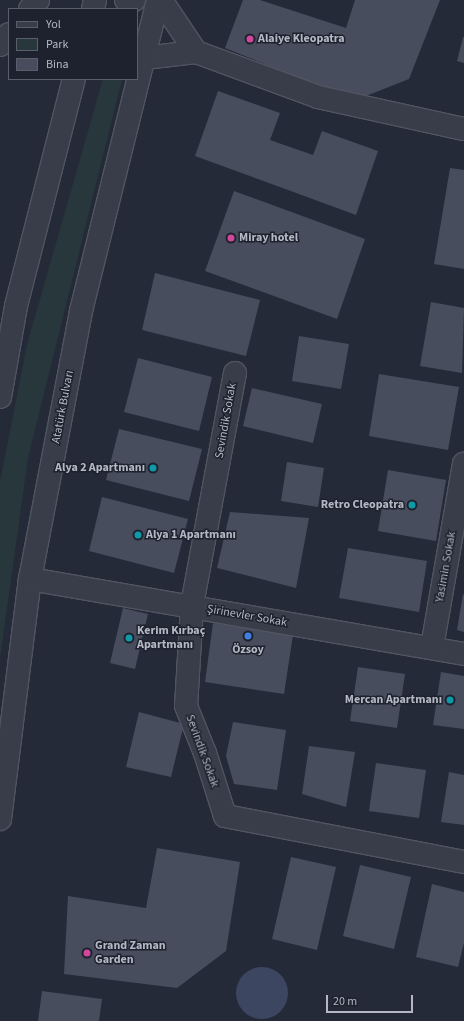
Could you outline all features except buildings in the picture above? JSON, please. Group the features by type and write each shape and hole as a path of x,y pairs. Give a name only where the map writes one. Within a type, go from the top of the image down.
{"street":[{"path":"31,8 38,0"},
{"path":"126,0 134,0"},
{"path":"159,0 196,52"},
{"name":"Atatürk Bulvarı","path":"0,819 30,579 81,311 159,0"},
{"path":"0,45 8,35"},
{"path":"144,58 196,52 318,97 464,129"},
{"path":"0,397 16,306 74,80"},
{"name":"Sevindik Sokak","path":"235,373 192,606 186,706 205,753 225,816 464,862"},
{"name":"Yasimin Sokak","path":"432,647 464,464"},
{"name":"Şirinevler Sokak","path":"30,579 432,647 464,654"}],"green space":[{"path":"103,80 122,80 28,458 0,658 0,482 27,345"}],"water":[{"path":"262,967 272,969 280,975 286,983 288,993 286,1003 280,1011 272,1017 262,1019 252,1017 244,1011 238,1003 236,993 238,983 244,975 252,969"}],"place":[{"name":"Alaiye Kleopatra","path":"250,39"},
{"name":"Miray hotel","path":"231,238"},
{"name":"Alya 2 Apartmanı","path":"153,468"},
{"name":"Retro Cleopatra","path":"412,505"},
{"name":"Alya 1 Apartmanı","path":"138,535"},
{"name":"Özsoy","path":"248,636"},
{"name":"Kerim Kırbaç Apartmanı","path":"129,638"},
{"name":"Mercan Apartmanı","path":"450,700"},
{"name":"Grand Zaman Garden","path":"87,953"}]}
